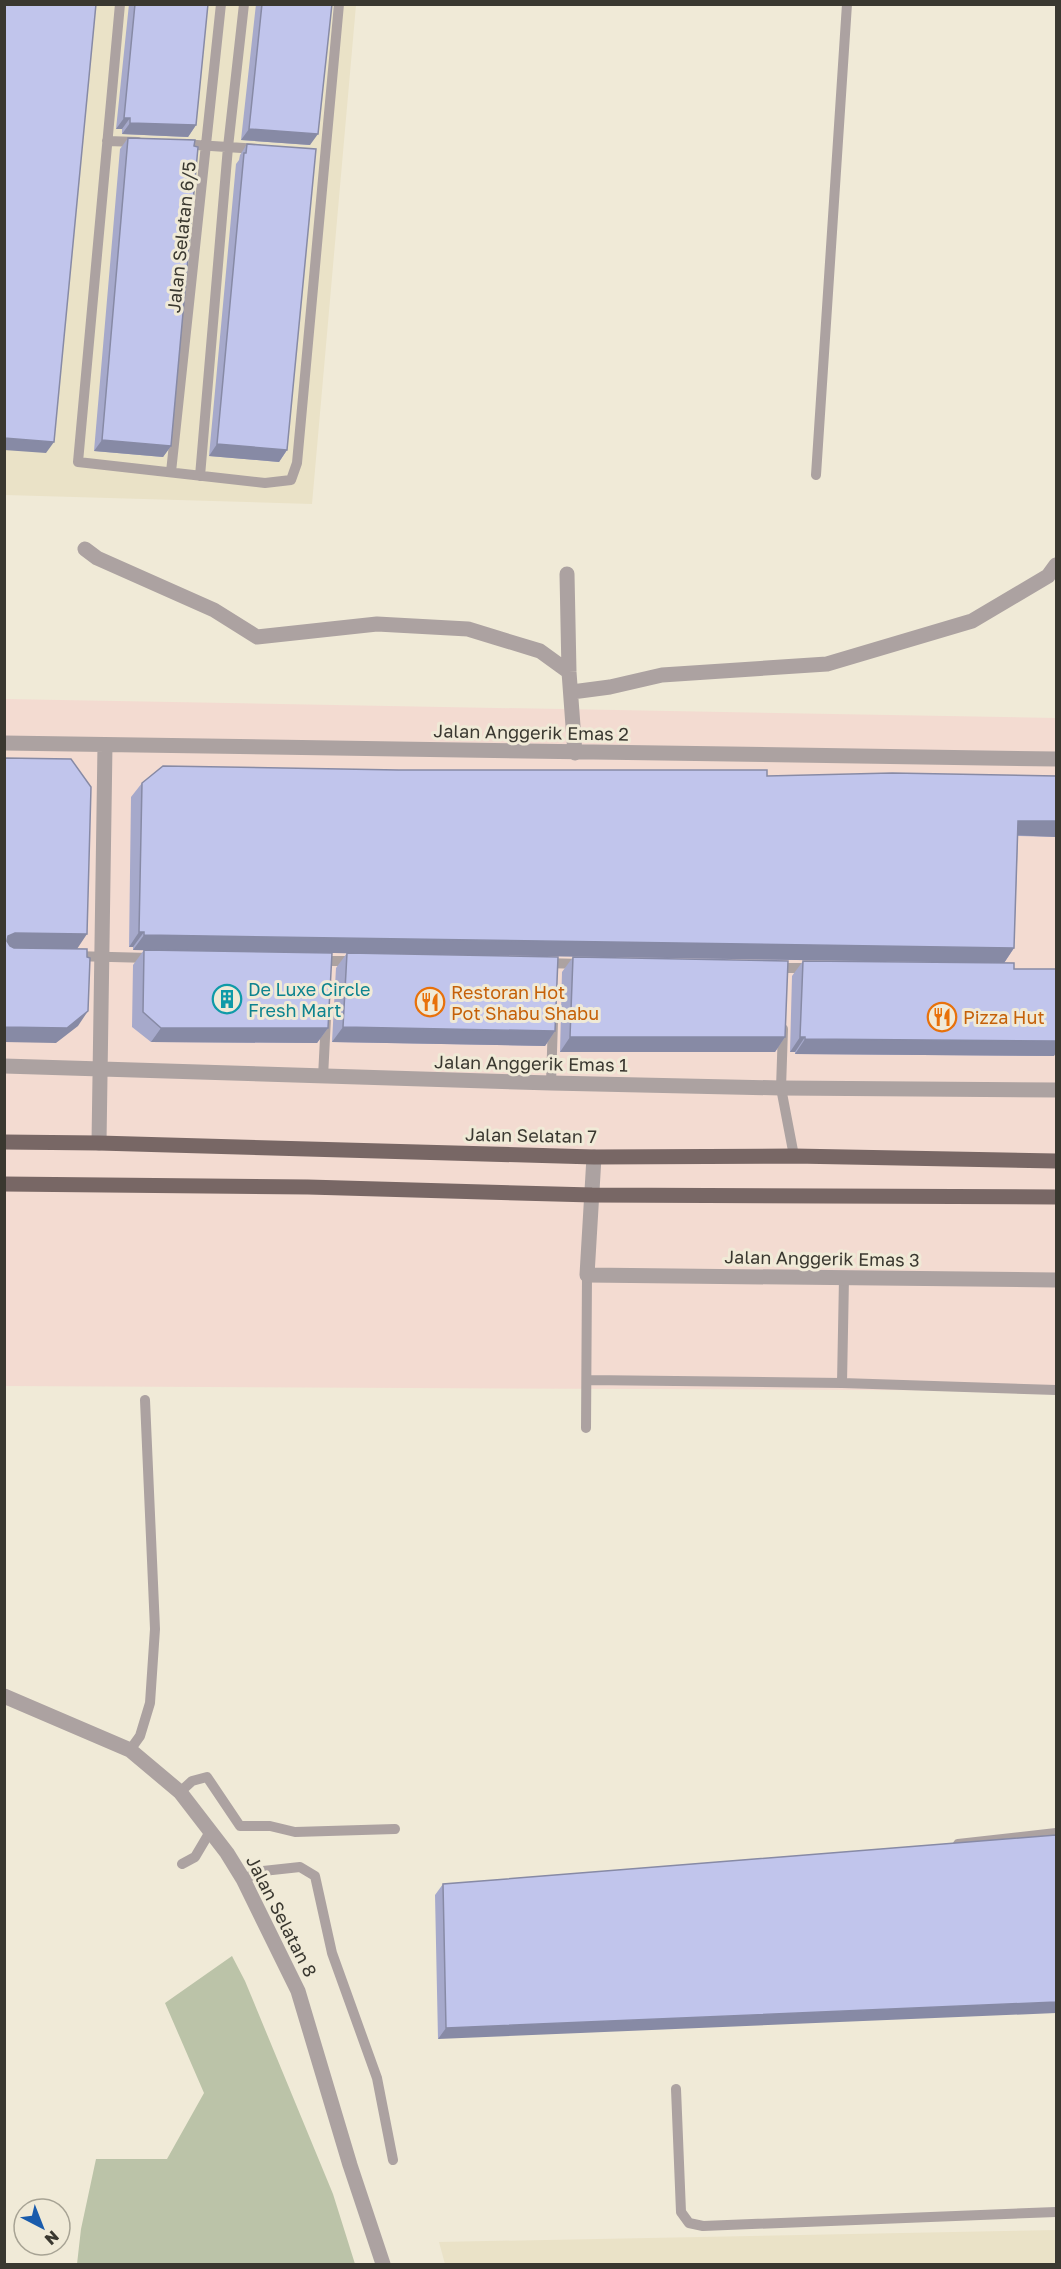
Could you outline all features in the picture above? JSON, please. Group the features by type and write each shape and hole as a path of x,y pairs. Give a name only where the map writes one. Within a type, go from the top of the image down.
{"main road":[{"name":"Jalan Selatan 7","path":"4,1142 594,1157 794,1156 1056,1161"},
{"path":"4,1184 308,1187 592,1195 1056,1197"}],"street":[{"path":"86,549 97,558 214,610 257,637 377,624 468,629 540,651 569,672"},
{"path":"572,692 610,687 662,675 827,664 972,621 1048,576 1056,565"},
{"path":"567,574 569,672 574,753"},
{"name":"Jalan Anggerik Emas 2","path":"4,744 1056,759"},
{"path":"99,1143 105,745"},
{"name":"Jalan Anggerik Emas 1","path":"4,1066 100,1067 324,1077 551,1083 781,1088 1056,1090"},
{"path":"587,1275 594,1157"},
{"name":"Jalan Anggerik Emas 3","path":"587,1275 1056,1280"},
{"name":"Jalan Selatan 8","path":"4,1696 130,1750 180,1792 211,1830 243,1879 298,1990 350,2165 383,2265"}],"lane":[{"path":"120,4 78,462 265,483 291,480 297,463 319,154 339,4"},
{"name":"Jalan Selatan 6/5","path":"171,472 221,4"},
{"path":"200,476 228,147 244,4"},
{"path":"816,475 847,4"},
{"path":"107,141 152,143"},
{"path":"174,144 271,150"},
{"path":"58,956 161,958"},
{"path":"305,961 364,962"},
{"path":"328,973 329,961"},
{"path":"531,963 590,964"},
{"path":"555,963 555,975"},
{"path":"762,968 819,968"},
{"path":"784,980 785,968"},
{"path":"324,1077 327,1008"},
{"path":"551,1083 554,1011"},
{"path":"783,1016 781,1088 794,1156"},
{"path":"586,1428 587,1275"},
{"path":"842,1383 844,1278"},
{"path":"586,1380 842,1383 1056,1390"},
{"path":"130,1750 140,1736 150,1703 155,1629 145,1400"},
{"path":"180,1792 192,1780 207,1777 240,1826 270,1826 295,1832 395,1829"},
{"path":"182,1864 195,1857 211,1830"},
{"path":"945,1845 1056,1833"},
{"path":"243,1879 263,1871 300,1867 315,1876 332,1953 377,2078 393,2160"},
{"path":"676,2089 681,2212 689,2223 703,2226 1056,2212"}],"shaded area":[{"path":"5,5 356,5 312,504 5,495"},
{"path":"5,699 1056,718 1056,1391 5,1386"},
{"path":"1056,2230 1056,2264 445,2264 439,2242"}],"green space":[{"path":"232,1956 245,1981 333,2194 355,2264 77,2264 81,2229 96,2159 167,2159 204,2093 165,2003"}],"building":[{"path":"4,4 96,4 54,442 4,438"},
{"path":"135,4 208,4 196,125 130,123 130,118 124,118"},
{"path":"262,4 332,4 318,134 249,129"},
{"path":"128,138 195,140 194,146 198,147 171,446 102,440"},
{"path":"247,144 316,149 287,450 217,444 244,153 246,153"},
{"path":"4,758 71,759 91,787 87,934 15,933 8,936 7,941 14,948 87,949 87,957 90,958 88,1011 67,1028 4,1027"},
{"path":"163,766 399,770 767,770 767,776 892,773 1056,776 1056,821 1018,821 1014,948 144,935 144,932 139,932 142,783"},
{"name":"De Luxe Circle Fresh Mart","path":"144,950 332,953 328,1028 161,1028 143,1012"},
{"path":"347,953 558,957 555,1031 343,1027"},
{"path":"573,957 788,961 785,1037 570,1037"},
{"path":"803,961 1014,963 1014,969 1056,969 1056,1041 805,1039 805,1037 800,1037"},
{"path":"1056,1835 1056,2002 446,2028 443,1884"}],"place":[{"name":"De Luxe Circle Fresh Mart","path":"227,999"},
{"name":"Restoran Hot Pot Shabu Shabu","path":"430,1002"},
{"name":"Pizza Hut","path":"942,1017"}]}
